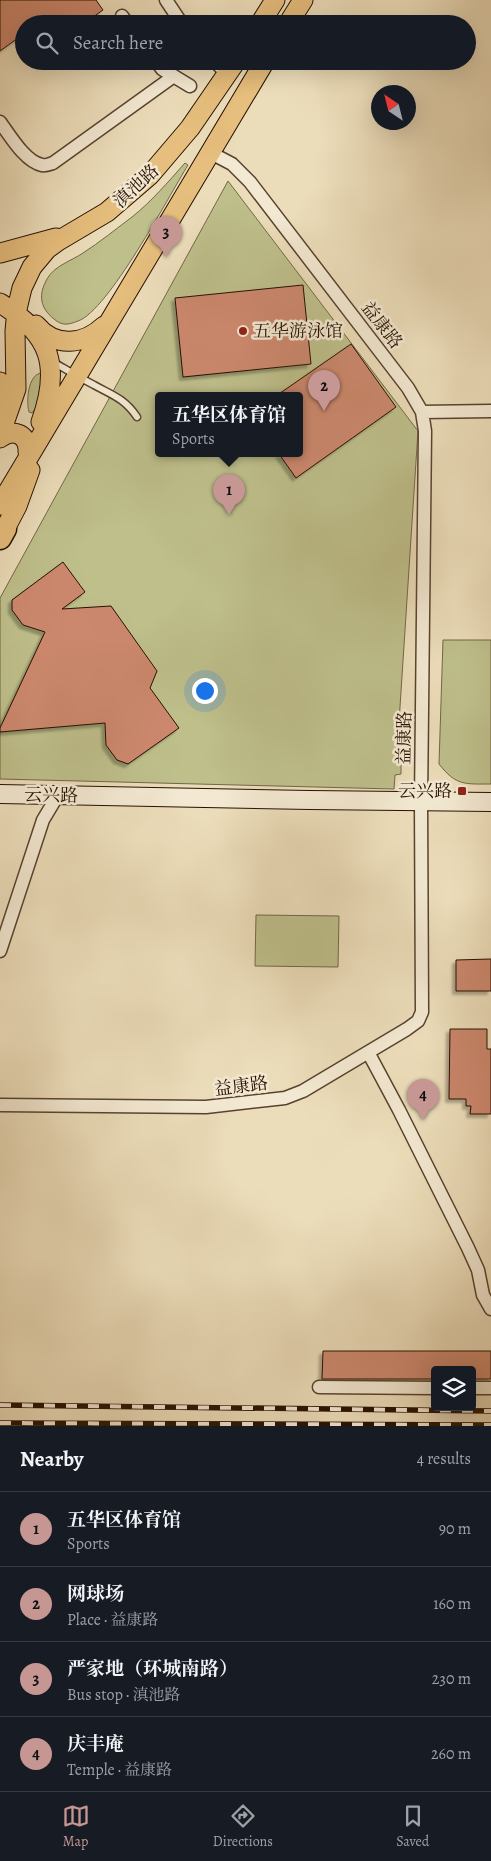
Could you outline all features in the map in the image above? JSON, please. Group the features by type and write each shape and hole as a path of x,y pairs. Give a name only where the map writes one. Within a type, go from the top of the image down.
{"main road":[{"path":"266,15 275,0"},
{"path":"294,15 303,0"},
{"name":"滇池路","path":"0,436 16,389 17,374 8,332 16,314 26,277 35,262 47,249 58,241 118,204 150,175 190,128 223,70"},
{"path":"0,504 52,407 77,376 260,70"},
{"path":"0,253 47,241 82,227"},
{"path":"26,277 24,297 28,315 33,322 39,329 54,339 70,342 79,341"},
{"path":"0,303 32,328 42,341 50,360 52,407 33,472 3,533"},
{"path":"8,332 42,341 64,343 79,341 97,332 114,313"},
{"path":"0,382 2,394 0,421"},
{"name":"滇池路","path":"0,436 9,432 20,434 27,442 33,445"},
{"path":"3,533 26,483 33,445"}],"street":[{"path":"166,0 176,15"},
{"path":"164,70 190,86"},
{"path":"0,122 23,152 34,162 42,166 53,163 174,76"},
{"name":"益康路","path":"0,1105 206,1107 285,1098 303,1091 407,1029 418,1021 422,1012 421,801 426,431 422,412 408,388 250,182 232,164 211,153"},
{"path":"422,412 491,411"},
{"name":"云兴路","path":"0,794 491,802"},
{"path":"0,951 44,820 58,795"},
{"path":"368,1052 486,1283 484,1294 491,1309"},
{"path":"319,1387 431,1388"},
{"path":"476,1388 491,1388"}],"lane":[{"path":"50,360 116,396 130,406 137,416"}],"green space":[{"path":"185,163 188,165 137,251 105,297 91,313 78,321 65,324 60,323 49,315 43,306 42,290 50,274 96,244 132,217 153,198"},
{"path":"228,181 418,431 399,722 401,722 401,774 395,775 394,789 0,779 0,598"},
{"path":"41,373 44,377 36,408 32,413 29,412 28,407 29,389 33,378"},
{"path":"443,640 491,640 491,784 474,784 456,780 439,764"},
{"path":"256,915 339,916 338,967 255,966"}],"building":[{"path":"0,0 96,0 103,10 96,15 15,15 15,40 0,51"},
{"name":"五华游泳馆","path":"303,285 311,364 183,377 175,298"},
{"path":"351,344 396,407 296,478 281,457 303,457 303,392 282,392"},
{"path":"63,562 85,592 62,609 111,606 157,671 150,688 179,728 128,764 117,760 106,745 105,723 0,732 0,728 45,632 23,625 12,610 12,600"},
{"path":"491,959 491,991 456,991 456,960"},
{"path":"450,1029 487,1029 487,1049 491,1049 491,1114 470,1114 471,1106 466,1106 466,1099 449,1099"},
{"path":"323,1351 491,1351 491,1379 476,1379 476,1366 431,1366 431,1379 322,1379"}],"railway":[{"path":"0,1405 491,1411"},
{"path":"0,1423 491,1425"}],"place":[{"name":"严家地（环城南路）","path":"166,257"},
{"name":"五华游泳馆","path":"243,331"},
{"name":"网球场","path":"324,411"},
{"name":"五华区体育馆","path":"229,515"},
{"name":"云兴路","path":"462,791"},
{"name":"庆丰庵","path":"423,1120"}]}
